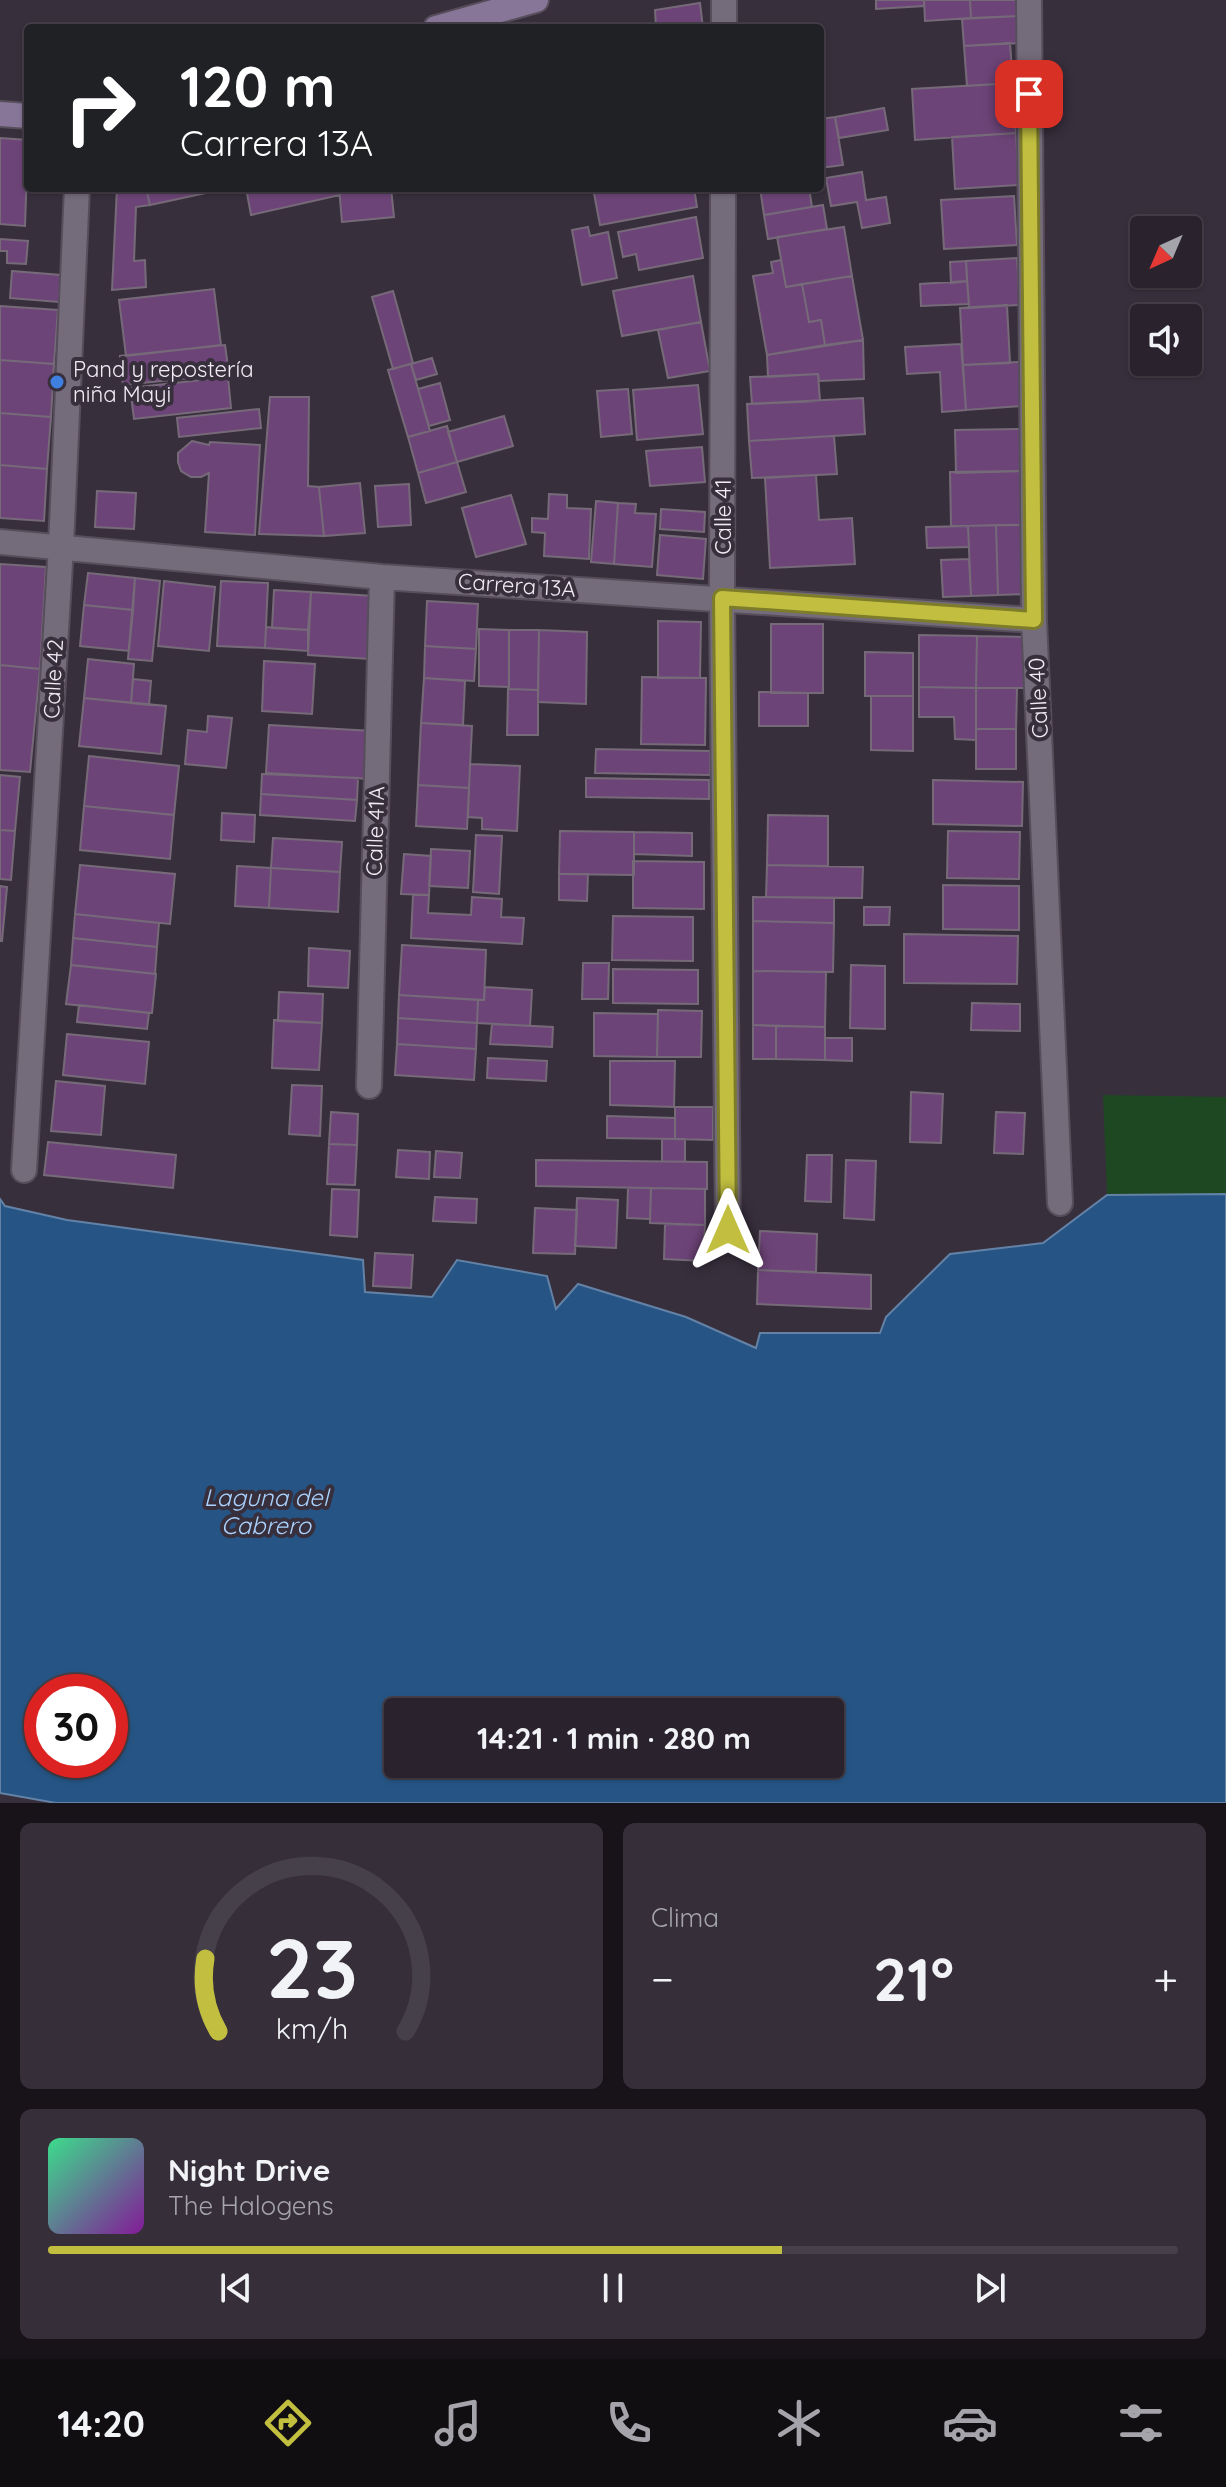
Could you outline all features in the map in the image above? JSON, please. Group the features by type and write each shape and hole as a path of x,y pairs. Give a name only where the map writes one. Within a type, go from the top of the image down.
{"main road":[{"path":"450,24 536,0"},
{"path":"0,114 24,116"}],"street":[{"path":"724,0 724,24"},
{"name":"Calle 40","path":"1029,0 1034,620 1060,1203"},
{"name":"Calle 42","path":"24,1170 61,546 77,192"},
{"name":"Calle 41","path":"723,192 722,598 728,1230"},
{"name":"Carrera 13A","path":"0,542 382,577 1034,620"},
{"name":"Calle 41A","path":"369,1086 382,577"}],"green space":[{"path":"1103,1095 1226,1097 1226,1194 1107,1195"}],"water":[{"name":"Laguna del Cabrero","path":"1226,1194 1226,1803 56,1803 0,1793 0,1199 5,1206 67,1220 363,1260 365,1292 432,1297 457,1260 547,1276 556,1309 578,1284 686,1317 756,1348 760,1333 880,1333 886,1317 950,1254 1043,1243 1107,1195"}],"building":[{"path":"876,0 924,0 924,6 876,9"},
{"path":"924,0 970,0 971,18 925,21"},
{"path":"970,0 1018,0 1019,16 971,18"},
{"path":"700,3 703,24 656,24 655,10"},
{"path":"1019,16 1021,43 964,46 962,19"},
{"path":"1010,43 1013,83 967,86 964,46"},
{"path":"1013,83 1016,133 915,140 912,89"},
{"path":"884,108 888,130 839,138 835,117"},
{"path":"835,117 843,165 824,167 824,118"},
{"path":"1016,133 1019,185 955,189 952,137"},
{"path":"0,138 24,140 25,226 0,224"},
{"path":"862,172 866,200 886,197 890,223 862,228 857,202 831,206 826,178"},
{"path":"117,192 147,192 150,205 136,207 134,261 145,260 146,287 112,290"},
{"path":"147,192 210,192 150,205"},
{"path":"247,192 340,192 340,195 251,215"},
{"path":"339,192 391,192 394,217 342,222"},
{"path":"594,192 695,192 697,207 600,225"},
{"path":"761,192 810,192 812,207 764,215"},
{"path":"1014,196 1017,245 944,249 941,200"},
{"path":"823,205 827,229 768,239 764,215"},
{"path":"696,217 703,258 639,270 636,254 623,257 618,232"},
{"path":"588,227 590,236 608,232 617,278 582,285 572,230"},
{"path":"844,227 852,276 786,287 777,237"},
{"path":"0,239 28,241 26,264 7,263 7,251 0,251"},
{"path":"1017,258 1020,305 969,308 966,261"},
{"path":"781,260 786,287 802,284 809,322 821,320 825,345 767,355 753,276 773,273 771,262"},
{"path":"966,261 967,281 951,283 950,262"},
{"path":"12,271 61,275 59,302 10,298"},
{"path":"693,276 701,322 622,336 613,291"},
{"path":"852,276 863,340 825,345 821,320 809,322 802,284"},
{"path":"967,281 969,304 921,306 920,284"},
{"path":"214,289 221,345 126,356 119,300"},
{"path":"393,291 413,363 393,369 372,297"},
{"path":"1007,305 1010,363 963,365 960,308"},
{"path":"0,306 58,310 54,364 0,360"},
{"path":"701,322 710,371 668,378 658,330"},
{"path":"863,340 864,379 819,381 818,374 768,377 767,355"},
{"path":"961,344 966,410 942,412 940,372 907,374 905,347"},
{"path":"225,345 229,374 123,385 120,356"},
{"path":"432,358 437,374 416,380 411,364"},
{"path":"0,360 54,364 51,417 0,413"},
{"path":"1019,362 1022,406 966,410 963,365"},
{"path":"411,364 430,431 408,437 388,370"},
{"path":"818,374 820,401 752,404 750,377"},
{"path":"228,377 231,408 134,419 130,388"},
{"path":"440,383 450,420 429,426 418,389"},
{"path":"698,385 703,434 637,440 633,390"},
{"path":"628,389 632,434 601,437 597,391"},
{"path":"270,397 309,397 308,486 319,487 324,536 259,534"},
{"path":"863,398 865,434 749,441 747,404"},
{"path":"259,409 261,428 179,437 177,418"},
{"path":"0,413 51,417 47,469 0,465"},
{"path":"504,416 513,446 457,462 448,432"},
{"path":"447,426 457,462 418,473 408,437"},
{"path":"1022,429 1023,471 956,473 955,430"},
{"path":"834,436 837,474 752,478 749,441"},
{"path":"192,441 209,445 210,442 260,445 255,535 205,532 209,473 191,477 181,471 178,462 178,453"},
{"path":"702,447 705,482 650,486 646,451"},
{"path":"457,462 466,492 426,503 418,473"},
{"path":"0,465 47,469 44,521 0,518"},
{"path":"1023,471 1025,525 951,526 950,472"},
{"path":"816,475 819,520 852,518 855,564 770,568 765,478"},
{"path":"360,483 365,533 324,536 319,487"},
{"path":"409,484 411,525 378,527 375,486"},
{"path":"97,491 136,493 134,529 95,527"},
{"path":"549,494 567,495 567,508 591,509 589,559 544,556 545,533 532,532 532,518 548,519"},
{"path":"511,495 526,544 476,557 462,508"},
{"path":"596,501 618,503 614,564 591,562"},
{"path":"618,503 636,504 635,513 656,514 652,567 614,564"},
{"path":"661,509 705,512 704,532 660,529"},
{"path":"996,525 998,595 971,596 968,526"},
{"path":"996,525 1025,525 1027,594 998,595"},
{"path":"968,526 969,547 927,548 926,527"},
{"path":"660,535 706,539 703,579 657,575"},
{"path":"969,559 971,596 943,597 941,560"},
{"path":"0,564 46,567 40,669 0,665"},
{"path":"88,573 135,578 133,610 84,605"},
{"path":"135,578 160,581 152,661 128,659"},
{"path":"164,581 215,587 209,651 158,646"},
{"path":"221,581 268,583 265,648 217,646"},
{"path":"274,590 311,592 308,630 272,628"},
{"path":"311,592 374,596 370,659 308,655"},
{"path":"427,601 478,604 476,649 425,646"},
{"path":"84,605 133,610 129,651 80,646"},
{"path":"658,621 701,622 700,678 658,678"},
{"path":"771,624 823,624 823,693 771,693"},
{"path":"266,627 308,630 308,651 265,648"},
{"path":"479,629 509,630 509,687 479,686"},
{"path":"509,630 539,630 538,690 509,689"},
{"path":"539,630 587,632 586,704 538,702"},
{"path":"919,635 977,636 976,688 919,687"},
{"path":"977,636 1028,637 1027,688 976,688"},
{"path":"425,646 476,649 474,681 424,678"},
{"path":"865,652 913,653 913,696 865,696"},
{"path":"88,659 134,664 131,703 84,698"},
{"path":"264,661 315,664 312,714 262,711"},
{"path":"0,665 40,669 30,772 0,770"},
{"path":"642,677 706,678 705,745 641,744"},
{"path":"424,678 465,681 463,725 421,723"},
{"path":"133,679 151,681 149,705 131,703"},
{"path":"919,687 976,688 976,740 955,739 954,717 919,717"},
{"path":"976,688 1017,688 1016,729 976,729"},
{"path":"508,689 538,690 538,735 507,735"},
{"path":"759,692 808,693 808,726 759,726"},
{"path":"871,696 913,696 913,751 871,750"},
{"path":"84,698 166,706 161,754 79,746"},
{"path":"208,716 232,718 226,768 185,764 188,730 207,732"},
{"path":"421,723 472,726 469,788 418,785"},
{"path":"269,725 372,731 369,779 266,773"},
{"path":"976,729 1016,729 1016,769 976,769"},
{"path":"596,749 710,751 710,775 595,773"},
{"path":"89,756 179,766 174,815 84,806"},
{"path":"470,764 520,766 517,831 482,829 482,818 468,817"},
{"path":"262,774 358,778 357,800 261,794"},
{"path":"0,775 20,777 15,831 0,830"},
{"path":"586,778 709,780 709,799 586,797"},
{"path":"933,780 1023,782 1022,826 933,824"},
{"path":"418,785 469,788 467,829 416,826"},
{"path":"261,794 357,800 355,821 260,815"},
{"path":"84,806 174,815 170,859 80,850"},
{"path":"222,813 255,815 254,842 221,840"},
{"path":"768,815 828,816 828,866 767,865"},
{"path":"0,830 15,831 11,880 0,879"},
{"path":"560,831 634,832 634,875 559,874"},
{"path":"948,831 1020,832 1019,879 947,878"},
{"path":"634,832 692,833 692,856 634,854"},
{"path":"476,835 502,836 499,894 473,892"},
{"path":"273,838 342,842 340,872 271,868"},
{"path":"431,849 470,851 468,888 429,886"},
{"path":"404,854 431,856 429,895 401,894"},
{"path":"633,861 704,862 704,909 633,908"},
{"path":"80,865 175,874 170,924 75,914"},
{"path":"767,865 863,867 862,898 766,897"},
{"path":"237,866 271,868 269,908 235,906"},
{"path":"271,868 340,872 338,912 269,908"},
{"path":"559,874 588,874 587,901 559,900"},
{"path":"943,885 1019,886 1019,930 943,929"},
{"path":"0,886 7,887 2,941 0,941"},
{"path":"413,895 429,895 428,913 471,915 472,897 502,899 501,917 524,918 522,944 411,938"},
{"path":"753,897 834,898 834,923 753,921"},
{"path":"864,907 890,907 889,925 864,925"},
{"path":"75,914 159,923 157,947 73,938"},
{"path":"613,916 693,917 693,961 612,960"},
{"path":"753,921 834,923 833,972 753,971"},
{"path":"904,934 1018,936 1017,984 904,983"},
{"path":"73,938 157,947 155,974 71,965"},
{"path":"402,945 486,950 484,1000 399,995"},
{"path":"309,948 350,951 348,988 308,986"},
{"path":"583,963 609,963 608,999 582,999"},
{"path":"71,965 156,974 152,1013 66,1004"},
{"path":"851,965 885,966 885,1029 850,1028"},
{"path":"613,969 698,970 698,1004 613,1003"},
{"path":"753,971 826,972 825,1027 753,1025"},
{"path":"485,987 532,990 530,1026 477,1023 478,1000 484,1000"},
{"path":"279,992 323,994 322,1023 278,1021"},
{"path":"399,995 478,1000 477,1023 398,1018"},
{"path":"972,1003 1020,1004 1020,1031 971,1030"},
{"path":"79,1005 149,1013 147,1029 77,1022"},
{"path":"658,1010 702,1011 701,1057 657,1057"},
{"path":"594,1013 658,1014 657,1057 594,1056"},
{"path":"398,1018 477,1023 476,1049 397,1044"},
{"path":"274,1020 322,1023 319,1070 272,1068"},
{"path":"492,1024 553,1027 552,1047 490,1044"},
{"path":"753,1025 776,1026 776,1059 753,1059"},
{"path":"776,1026 825,1027 825,1060 776,1059"},
{"path":"67,1034 149,1042 145,1084 63,1075"},
{"path":"825,1038 852,1038 852,1061 825,1060"},
{"path":"397,1044 476,1049 474,1080 395,1075"},
{"path":"488,1058 547,1061 546,1081 487,1078"},
{"path":"610,1061 675,1061 674,1107 610,1105"},
{"path":"56,1081 105,1086 101,1135 51,1131"},
{"path":"292,1085 322,1086 320,1136 289,1134"},
{"path":"911,1092 943,1094 941,1143 910,1142"},
{"path":"675,1107 713,1107 713,1140 675,1139"},
{"path":"331,1112 358,1114 357,1145 329,1144"},
{"path":"996,1112 1025,1113 1023,1154 994,1153"},
{"path":"607,1116 675,1118 675,1139 607,1138"},
{"path":"662,1139 685,1139 685,1162 662,1162"},
{"path":"48,1142 176,1155 173,1188 44,1175"},
{"path":"329,1144 357,1145 355,1185 327,1184"},
{"path":"398,1150 430,1152 429,1179 396,1177"},
{"path":"436,1151 462,1153 460,1178 434,1177"},
{"path":"807,1155 832,1155 831,1202 805,1201"},
{"path":"536,1160 707,1162 707,1189 536,1186"},
{"path":"846,1160 876,1161 874,1220 844,1218"},
{"path":"628,1188 651,1188 650,1219 627,1218"},
{"path":"651,1188 705,1189 705,1225 650,1223"},
{"path":"332,1189 359,1190 357,1237 330,1235"},
{"path":"435,1197 477,1199 476,1223 433,1221"},
{"path":"577,1198 618,1200 616,1248 575,1246"},
{"path":"535,1208 577,1210 575,1254 533,1253"},
{"path":"665,1224 705,1225 703,1261 664,1259"},
{"path":"760,1231 817,1234 816,1272 758,1270"},
{"path":"375,1253 413,1255 411,1288 373,1286"},
{"path":"758,1270 871,1275 871,1309 757,1304"}],"place":[{"name":"Pand y repostería niña Mayi","path":"57,382"}],"route":[{"path":"728,1230 722,598 1034,620 1029,94"}]}
